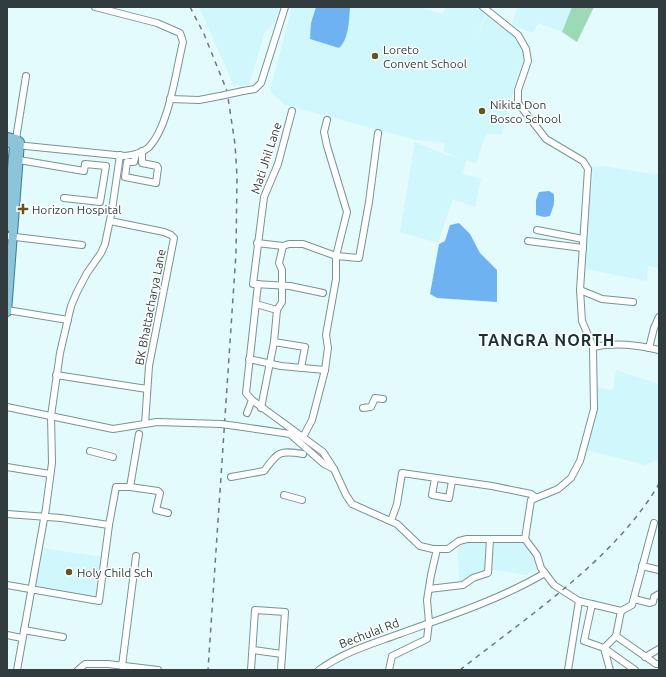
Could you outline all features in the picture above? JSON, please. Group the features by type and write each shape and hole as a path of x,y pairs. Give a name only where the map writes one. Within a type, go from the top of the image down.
{"main road":[{"path":"7,137 14,143 19,160 10,236 7,310"},
{"path":"7,227 14,143"}],"street":[{"path":"26,76 14,143 120,155 136,154 148,148 165,119 183,42 180,33 157,23 113,9 95,7"},
{"path":"170,99 199,100 255,89 261,83 285,7"},
{"path":"483,7 518,35 526,49 528,61 518,90 518,103 546,139 584,162 587,166 588,194 583,239 580,290 582,321 593,347 594,409 580,461 570,478 558,489 534,497 531,500 528,508 525,539 538,555 541,568 554,585 579,601 621,610 631,606 634,599 654,523"},
{"name":"Mati Jhil Lane","path":"252,400 246,393 256,304 255,284 258,243 264,197 278,164 292,111"},
{"path":"303,437 312,420 324,370 328,348 326,335 336,279 336,256 347,212 327,146 324,132 327,120"},
{"path":"258,243 284,246 290,244 303,244 336,256 359,258 369,202 378,133"},
{"path":"142,151 142,163"},
{"path":"134,162 136,154"},
{"path":"17,670 44,517 50,474 51,416 56,375 71,306 87,273 102,253 110,221 120,155"},
{"path":"19,160 84,171 85,164 106,166 100,202 64,198"},
{"path":"127,162 142,163 157,166 159,170 156,183 125,177 127,162"},
{"name":"BK Bhattacharya Lane","path":"110,221 164,232 174,238 149,366 145,424"},
{"path":"537,230 583,239"},
{"path":"10,236 82,245"},
{"path":"528,241 583,248"},
{"path":"261,408 274,342 278,310 282,302 282,270 279,263 284,246"},
{"path":"255,284 303,288 323,293"},
{"path":"580,290 602,298 633,302"},
{"path":"256,304 278,310"},
{"path":"7,310 68,320"},
{"path":"649,348 654,328 659,317"},
{"path":"274,342 305,347 301,368"},
{"path":"593,347 613,343 659,350"},
{"path":"249,359 270,364 324,370"},
{"path":"56,375 148,389"},
{"path":"363,408 371,407 375,398 384,399"},
{"path":"248,413 252,400 323,452 334,469 346,495 352,504 391,521 420,546 448,549 463,540 525,539"},
{"path":"7,407 113,429 145,424 176,422 221,424 290,434 324,464 334,469"},
{"path":"130,487 139,434"},
{"path":"90,451 113,457"},
{"path":"232,476 264,471 277,454 286,451 303,454"},
{"path":"7,467 50,474"},
{"path":"391,521 397,504 402,473 492,486 531,494 534,497"},
{"path":"435,478 432,495 449,498 452,481"},
{"path":"7,585 99,601 109,525 116,487 130,487 159,492 156,510 168,513"},
{"path":"284,495 302,500"},
{"path":"7,514 109,525"},
{"path":"652,532 659,534"},
{"path":"429,589 463,585 488,573 490,539"},
{"path":"389,670 392,656 427,639 430,622 427,600 437,549"},
{"path":"122,666 136,556"},
{"path":"642,566 659,570"},
{"name":"Bechulal Rd","path":"319,670 337,657 362,646 509,593 545,573"},
{"path":"634,599 650,603 653,602 654,597 659,594"},
{"path":"568,670 579,601"},
{"path":"592,604 584,642 604,648 635,670"},
{"path":"252,670 255,610 285,612 281,670"},
{"path":"604,648 616,636 621,610"},
{"path":"24,630 63,637"},
{"path":"7,635 22,638"},
{"path":"616,636 656,666"},
{"path":"604,648 610,670"},
{"path":"646,657 659,649"},
{"path":"252,650 282,654"},
{"path":"78,670 85,664 158,670"}],"shaded area":[{"path":"199,7 280,7 273,25 265,32 249,85 234,86"},
{"name":"Loreto Convent School","path":"292,7 419,7 442,14 446,7 480,7 489,13 482,22 478,37 483,22 489,14 513,32 521,44 526,57 517,76 502,134 486,134 476,163 466,160 463,174 481,179 475,207 453,199 438,243 400,232 415,142 446,155 461,158 443,151 445,143 416,140 285,105 270,91"},
{"path":"517,7 572,7 562,32 538,23 533,33 512,25"},
{"path":"603,166 659,175 659,268 648,266 647,281 585,269 587,220 593,176 591,167"},
{"path":"616,370 659,384 659,454 657,460 645,465 586,450 597,408 597,387 613,390"},
{"path":"462,542 524,542 534,555 538,568 527,575 489,569 474,573 463,584 459,584 458,544"},
{"name":"Holy Child Sch","path":"42,548 102,557 97,598 34,586"}],"green space":[{"path":"572,7 594,7 577,42 562,32"}],"water":[{"path":"316,7 350,7 347,34 345,40 339,48 310,39 311,23"},
{"path":"549,191 554,194 554,204 550,216 544,217 536,215 536,200 539,192"},
{"path":"459,223 470,234 480,253 497,270 497,302 437,298 430,294 439,244 445,241 450,225"}],"railway":[{"path":"190,7 204,34 227,91 235,144 237,176 236,253 208,670"},
{"path":"460,670 541,607 594,562 618,538 640,512 659,484"}],"place":[{"name":"Loreto Convent School","path":"375,56"},
{"name":"Nikita Don Bosco School","path":"482,111"},
{"name":"Horizon Hospital","path":"23,209"},
{"name":"Holy Child Sch","path":"69,572"}],"district":[{"name":"TANGRA NORTH","path":"547,340"}]}
